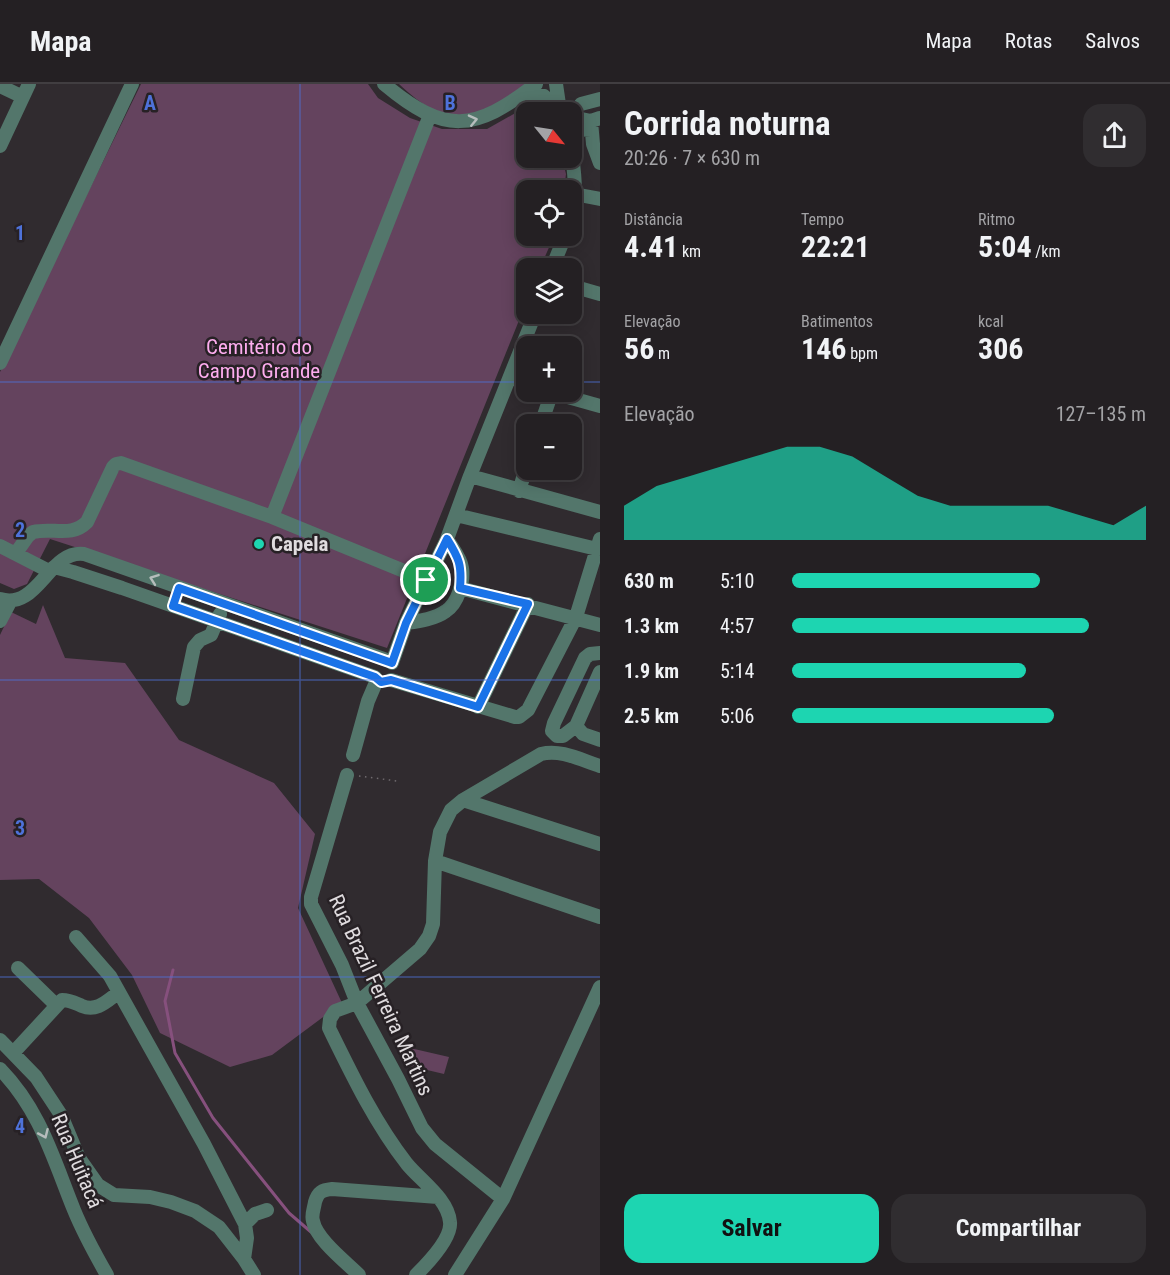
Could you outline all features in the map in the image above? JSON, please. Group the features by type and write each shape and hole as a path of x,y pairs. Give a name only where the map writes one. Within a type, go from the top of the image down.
{"street":[{"path":"0,146 29,84"},
{"path":"0,363 132,84"},
{"path":"384,84 402,99 430,116 445,121 469,122 494,114 530,88 550,102"},
{"path":"556,84 559,102"},
{"path":"0,86 23,97"},
{"path":"582,104 600,99"},
{"path":"272,517 430,116"},
{"path":"582,123 595,131 600,163"},
{"path":"582,196 600,199"},
{"path":"582,289 600,294"},
{"path":"390,661 447,539 531,324"},
{"path":"510,377 516,379"},
{"path":"582,401 600,406"},
{"path":"16,554 33,532 75,531 87,522 112,467 121,463 272,517 426,580"},
{"path":"470,476 600,512"},
{"path":"519,491 522,480"},
{"path":"0,546 52,569 73,572 217,622 310,662 519,717 528,710 576,617 598,544 456,515"},
{"path":"406,623 424,620 447,610 453,604 460,588 462,568 458,556 447,539"},
{"path":"0,621 5,601 29,594 52,569 71,555 84,554 390,661 395,672 381,679 368,701 353,755"},
{"path":"173,606 179,588"},
{"path":"460,588 600,624"},
{"path":"183,699 194,646 211,635 224,604"},
{"path":"478,707 528,604"},
{"path":"600,653 590,654 585,658 554,723 552,731 557,736 563,736 576,726 600,672"},
{"path":"381,679 373,671 375,664 381,660 390,661"},
{"path":"576,726 583,734 600,740"},
{"path":"416,1275 449,1235 451,1224 449,1213 386,1137 329,1028 330,1019 335,1011 357,1003 420,948 429,936 433,924 435,861 440,832 451,810 463,800 541,754 561,753 600,766"},
{"name":"Rua Brazil Ferreira Martins","path":"347,775 310,900 342,964 357,1003 428,1136 503,1199"},
{"path":"463,800 600,844"},
{"path":"435,861 600,917"},
{"path":"75,938 104,969 204,1143 245,1224 247,1238 244,1258"},
{"path":"18,968 56,1005"},
{"path":"455,1275 503,1199 600,989"},
{"path":"14,1052 62,1000 69,1000 86,1008 95,1008 118,993"},
{"path":"0,1040 36,1077 52,1100 79,1158 98,1185 114,1195 150,1197 195,1211 219,1227 244,1258 254,1275"},
{"name":"Rua Huitacá","path":"0,1069 23,1095 37,1118 75,1211 107,1275"},
{"path":"359,1275 317,1233 312,1215 317,1196 323,1190 438,1197"},
{"path":"245,1224 255,1214 267,1210"}],"path":[{"path":"347,775 397,781"}],"green space":[{"name":"Cemitério do Campo Grande","path":"141,84 368,84 378,98 410,118 442,129 487,129 516,113 516,168 564,168 565,180 516,180 516,246 550,246 544,258 516,258 518,324 387,648 50,539 27,584 14,589 0,583 0,372"},
{"path":"399,84 529,84 482,113 468,118 458,118 430,109"},
{"path":"43,605 65,658 125,663 179,740 274,783 315,834 298,908 342,1003 272,1055 230,1067 160,1033 132,975 89,918 39,879 0,880 0,635 11,612 36,624"},
{"path":"410,1048 449,1057 444,1074 406,1065"}],"waterway":[{"path":"173,970 165,1001 175,1053 213,1118 289,1213 311,1232"}],"place":[{"name":"Capela","path":"259,544"}],"route":[{"path":"447,539 458,556 462,568 460,588 528,604 478,707 391,680 381,682 375,677 173,606 179,588 392,663 406,623 426,580 447,539"}]}
